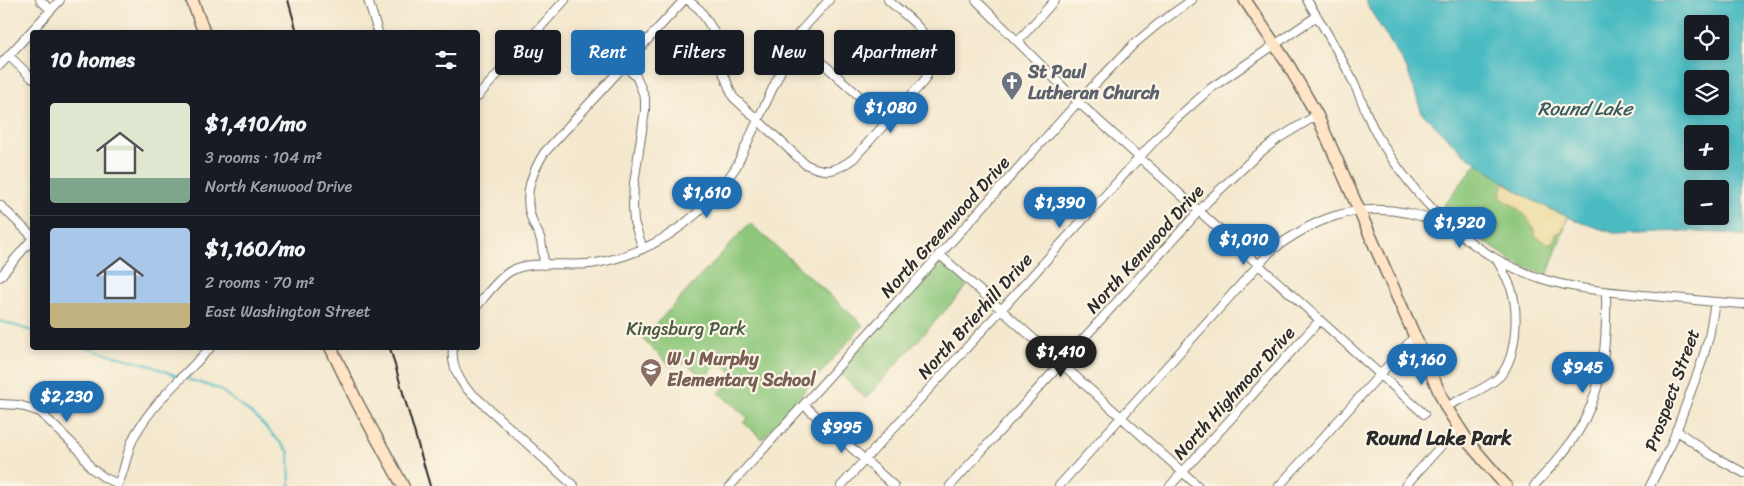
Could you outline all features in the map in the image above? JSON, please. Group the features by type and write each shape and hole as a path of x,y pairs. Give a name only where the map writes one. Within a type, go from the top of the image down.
{"main road":[{"path":"192,0 203,30"},
{"path":"1245,0 1289,66 1317,115 1446,406 1469,443 1506,486"},
{"path":"332,350 358,404 402,486"}],"street":[{"path":"40,0 51,10"},
{"path":"32,30 60,0"},
{"path":"368,0 377,30"},
{"path":"480,94 565,0"},
{"path":"645,43 684,0"},
{"path":"688,0 700,10 713,30 724,75 733,97 805,164 815,169 829,170 841,168 854,158 924,81 930,71 931,47 926,36 888,0"},
{"path":"804,30 829,0"},
{"path":"976,0 1078,102 1424,414"},
{"path":"1018,41 1055,0"},
{"name":"North Greenwood Drive","path":"730,486 1078,102 1134,44 1192,0"},
{"path":"1307,0 1357,90 1368,119 1377,135 1439,216 1462,236 1497,260 1556,283 1606,292 1744,304"},
{"name":"North Brierhill Drive","path":"841,486 1185,110 1211,88 1317,16"},
{"path":"0,66 30,32"},
{"path":"8,56 30,76"},
{"path":"824,65 887,122"},
{"path":"544,265 541,239 529,214 527,199 529,183 544,152 616,75"},
{"path":"634,75 645,98 645,111 634,183 633,206 634,222 643,249"},
{"path":"480,300 509,272 521,267 594,264 643,249 669,236 690,221 724,185 736,167 779,75"},
{"name":"North Kenwood Drive","path":"950,486 1199,211 1258,155 1280,138 1317,115"},
{"path":"0,205 30,236"},
{"path":"1059,486 1271,251 1292,235 1311,225 1344,213 1372,209 1408,213 1449,225"},
{"path":"0,277 30,240"},
{"path":"939,254 1198,486"},
{"path":"1446,406 1492,383 1500,376 1511,356 1516,329 1514,308 1511,289 1497,260"},
{"path":"1534,486 1585,420 1594,398 1602,373 1606,351 1606,292"},
{"name":"Prospect Street","path":"1650,486 1671,445 1710,337 1715,302"},
{"name":"North Highmoor Drive","path":"1170,486 1320,320"},
{"path":"1279,486 1414,337"},
{"path":"0,404 20,405 40,412 80,451 91,468 117,485 122,477 133,437 147,417 208,350"},
{"path":"453,350 453,365 458,379 574,486"},
{"path":"804,405 894,486"},
{"path":"1405,486 1458,427"},
{"path":"1676,430 1711,455 1744,473"}],"green space":[{"path":"1477,163 1526,197 1568,217 1547,276 1518,264 1472,234 1443,206"},
{"name":"Kingsburg Park","path":"750,223 863,325 762,439 744,423 748,418 719,393 735,376 719,362 704,379 686,363 671,366 642,339"},
{"path":"936,264 947,264 969,284 866,398 838,372"}],"sand":[{"path":"1504,183 1526,197 1568,217 1562,231 1556,234 1552,245 1536,237 1531,222 1527,217 1500,197"}],"water":[{"name":"Round Lake","path":"1366,0 1744,0 1744,237 1733,234 1683,231 1617,234 1582,223 1552,210 1526,197 1463,153 1422,113 1407,69 1369,8"}],"waterway":[{"path":"0,321 30,330"},
{"path":"94,350 146,364 180,377"},
{"path":"184,378 219,389 256,417 289,452 290,486"}],"railway":[{"path":"288,0 296,30"},
{"path":"391,350 430,486"}],"place":[{"name":"St Paul Lutheran Church","path":"1012,101"},
{"name":"W J Murphy Elementary School","path":"651,388"}],"district":[{"name":"Round Lake Park","path":"1439,438"}]}
